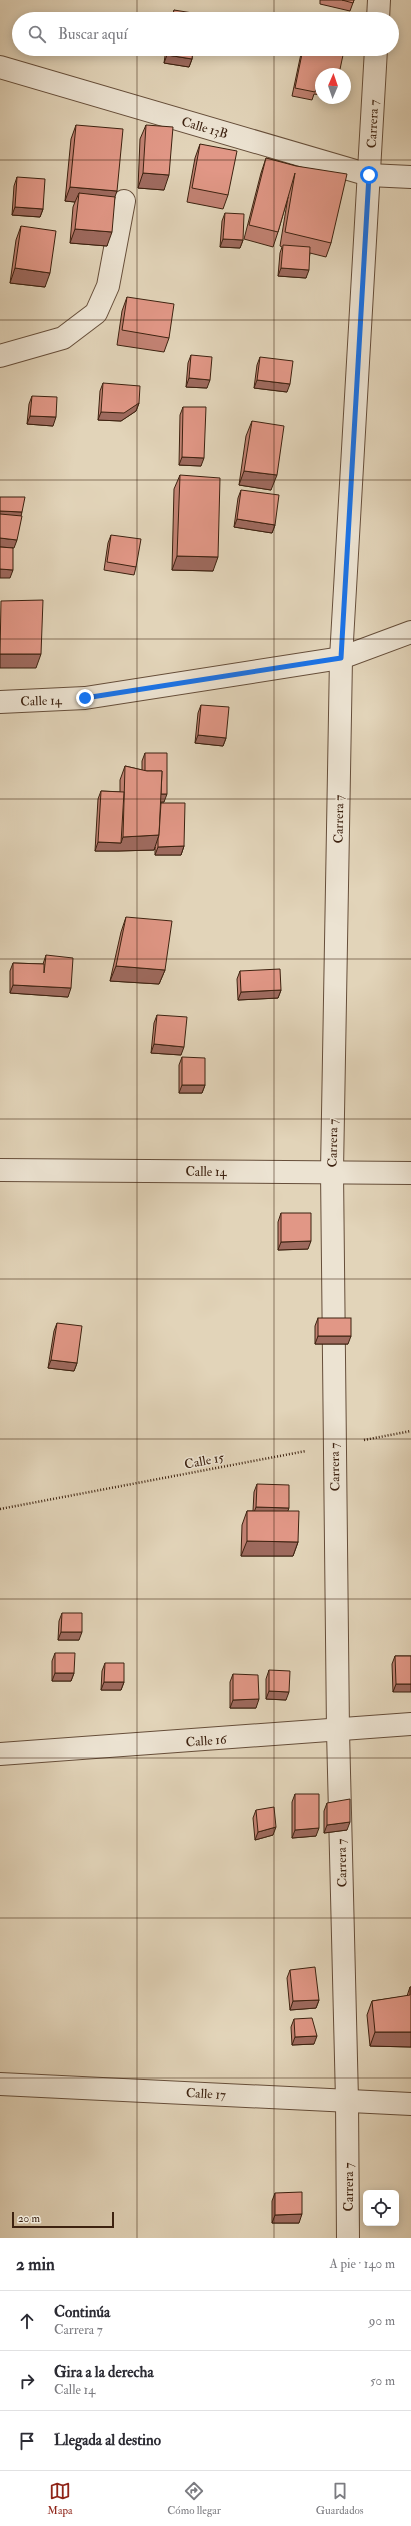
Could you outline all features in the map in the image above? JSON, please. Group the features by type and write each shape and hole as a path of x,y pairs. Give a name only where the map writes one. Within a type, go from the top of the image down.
{"street":[{"path":"378,12 379,0"},
{"name":"Carrera 7","path":"348,2238 347,2100 338,1731 332,1171 341,658 376,56"},
{"name":"Calle 13B","path":"0,66 369,175 411,177"},
{"path":"0,356 63,338 96,313 108,286 124,201"},
{"name":"Calle 14","path":"0,702 85,698 341,658 411,632"},
{"name":"Calle 14","path":"0,1170 332,1171 411,1173"},
{"name":"Calle 16","path":"0,1754 338,1731 411,1724"},
{"name":"Calle 17","path":"0,2084 411,2104"}],"path":[{"name":"Calle 15","path":"0,1509 411,1431"}],"building":[{"path":"342,0 354,0 353,3"},
{"path":"174,10 186,12 174,12"},
{"path":"173,56 192,56 192,59"},
{"path":"302,56 343,56 340,68 315,68 315,92 295,88"},
{"path":"76,125 123,129 117,191 70,187"},
{"path":"146,125 173,127 169,175 143,173"},
{"path":"200,144 237,151 228,195 192,188"},
{"path":"266,158 296,166 347,174 331,243 285,232 295,173 278,232 249,225"},
{"path":"17,177 45,179 43,209 15,207"},
{"path":"79,193 115,197 112,232 75,229"},
{"path":"225,213 244,214 243,240 223,239"},
{"path":"21,226 56,231 50,273 15,268"},
{"path":"283,245 310,247 309,270 281,268"},
{"path":"127,297 174,304 169,338 122,330"},
{"path":"191,355 212,357 210,380 189,378"},
{"path":"260,357 293,361 290,384 257,380"},
{"path":"103,383 140,386 139,403 124,413 101,412"},
{"path":"32,396 57,397 56,417 30,416"},
{"path":"183,407 206,407 204,458 182,457"},
{"path":"252,421 284,426 277,475 244,471"},
{"path":"180,475 220,478 218,557 177,556"},
{"path":"241,490 279,495 275,525 237,519"},
{"path":"0,497 25,497 22,512 0,511"},
{"path":"0,514 22,516 17,540 0,538"},
{"path":"111,535 141,539 136,567 107,562"},
{"path":"0,547 13,548 13,570 0,569"},
{"path":"43,600 41,654 0,654 1,601"},
{"path":"201,705 229,707 226,738 198,735"},
{"path":"145,753 167,753 167,794 161,794 162,771 145,771"},
{"path":"125,766 147,771 162,771 159,835 123,837"},
{"path":"101,791 124,792 121,843 98,842"},
{"path":"161,803 185,803 184,846 158,847"},
{"path":"126,917 172,921 165,970 116,966"},
{"path":"46,955 73,958 71,988 13,985 13,963 44,964 44,973"},
{"path":"280,969 281,990 241,992 240,971"},
{"path":"157,1015 187,1017 184,1047 154,1044"},
{"path":"182,1057 205,1058 205,1085 182,1085"},
{"path":"281,1213 311,1213 311,1241 281,1242"},
{"path":"318,1318 351,1318 351,1336 318,1336"},
{"path":"57,1323 82,1326 77,1363 51,1360"},
{"path":"257,1484 289,1485 289,1508 256,1507"},
{"path":"247,1511 299,1511 298,1542 247,1541"},
{"path":"62,1613 82,1613 82,1632 61,1632"},
{"path":"55,1653 75,1653 74,1673 55,1673"},
{"path":"395,1656 411,1656 411,1684 396,1684"},
{"path":"105,1663 124,1663 124,1682 104,1682"},
{"path":"269,1670 290,1671 289,1692 269,1691"},
{"path":"233,1674 258,1675 259,1699 233,1700"},
{"path":"295,1794 319,1794 319,1828 295,1830"},
{"path":"350,1799 350,1822 327,1825 327,1803"},
{"path":"274,1807 276,1827 258,1832 256,1810"},
{"path":"315,1967 319,2000 293,2001 290,1970"},
{"path":"410,1987 411,2032 375,2032 372,2001 410,1995"},
{"path":"312,2018 317,2036 295,2037 294,2019"},
{"path":"302,2192 302,2214 275,2215 275,2193"}],"route":[{"path":"85,698 341,658 369,175"}]}
